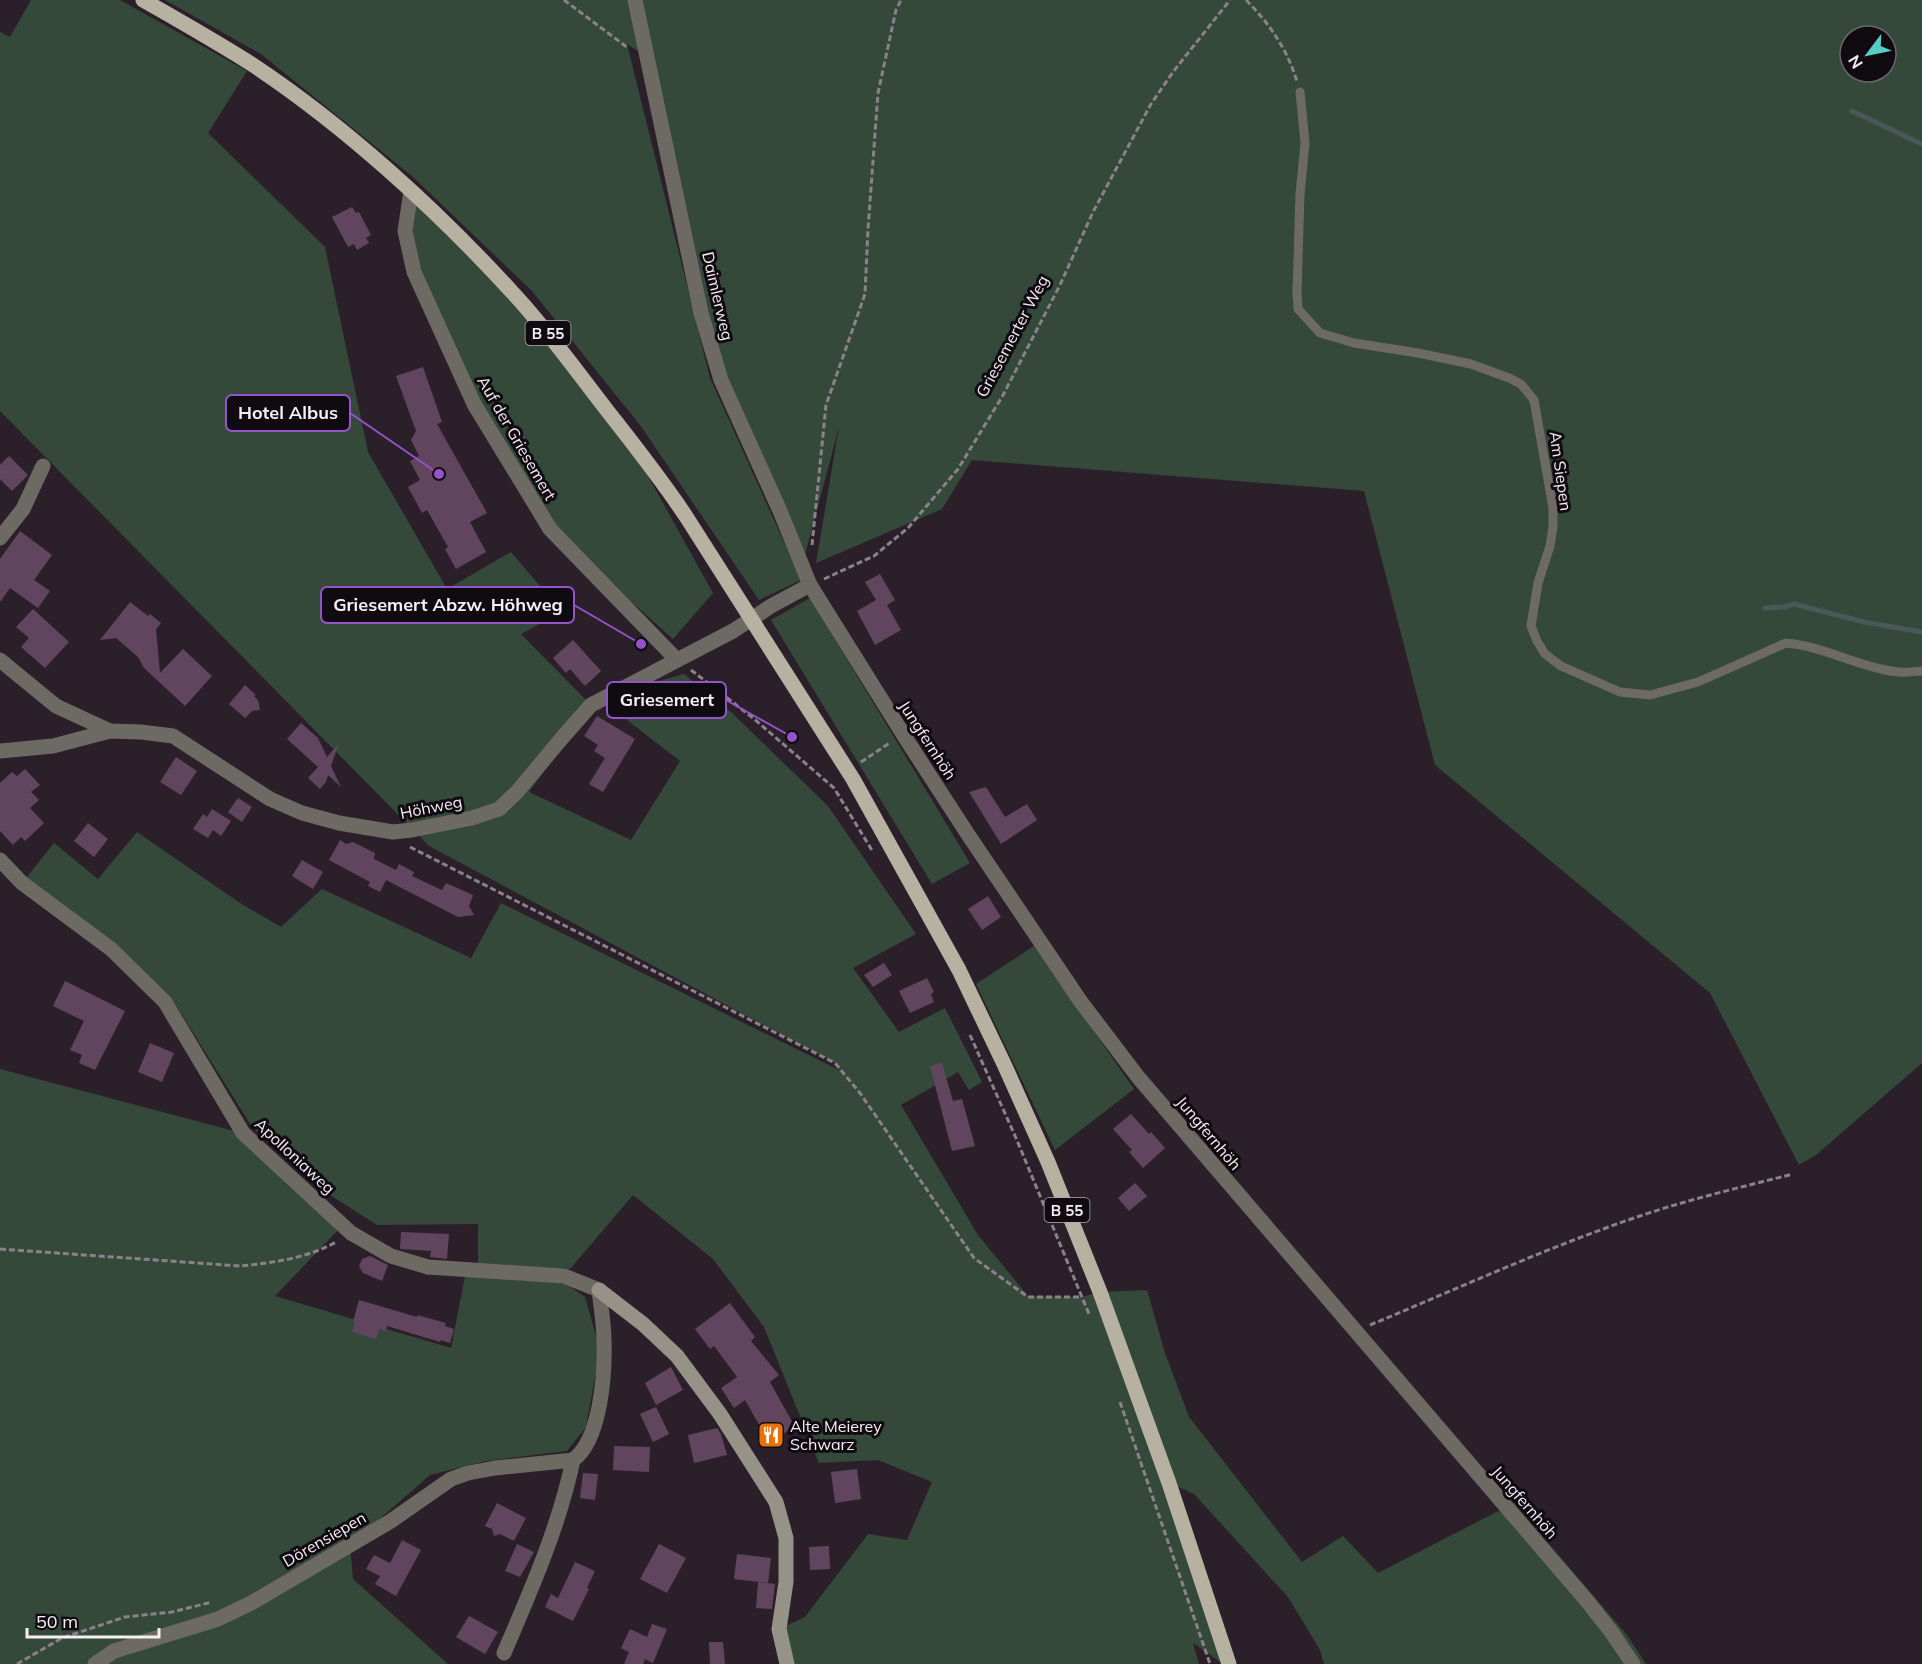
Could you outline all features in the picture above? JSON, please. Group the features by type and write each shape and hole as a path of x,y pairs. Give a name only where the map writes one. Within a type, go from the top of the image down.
{"main road":[{"name":"B 55","path":"143,0 254,66 373,157 411,191 506,285 548,333 669,490 847,769 959,970 1048,1162 1100,1292 1169,1483 1229,1664"}],"street":[{"name":"Daimlerweg","path":"635,0 701,313 720,380 780,511 810,585"},
{"name":"Auf der Griesemert","path":"411,191 405,231 414,272 474,404 550,529 677,660"},
{"path":"0,538 23,509 43,466"},
{"path":"753,619 771,606 810,585"},
{"name":"Jungfernhöh","path":"810,585 903,734 1081,1002 1138,1077 1587,1601 1633,1664"},
{"name":"Höhweg","path":"0,752 53,746 110,732 141,732 173,736 270,799 302,813 339,823 393,832 412,830 472,818 499,809 517,792 591,705 753,619"},
{"path":"0,660 56,706 110,732"},
{"name":"Apolloniaweg","path":"0,860 22,883 111,949 165,1002 243,1133 351,1233 391,1256 428,1267 564,1276 599,1290"},
{"path":"504,1653 532,1587 565,1498 573,1460 580,1455 592,1429 603,1387 604,1341 599,1290"},
{"path":"599,1290 643,1324 677,1356 720,1414 776,1503 786,1538 786,1582 779,1629 787,1664"},
{"name":"Dörensiepen","path":"95,1664 114,1651 218,1619 253,1602 391,1521 450,1479 477,1471 573,1460"}],"lane":[{"name":"Am Siepen","path":"1300,92 1305,143 1300,194 1297,292 1298,309 1307,321 1320,333 1354,343 1471,364 1521,384 1534,400 1554,508 1550,546 1538,583 1531,626 1545,654 1561,666 1620,692 1650,695 1698,682 1786,643 1799,644 1856,663 1900,672 1922,670"}],"path":[{"path":"564,0 648,63"},
{"path":"812,548 826,405 865,294 878,93 896,10 901,0"},
{"name":"Griesemerter Weg","path":"810,585 873,556 908,528 958,469 1008,387 1060,285 1093,212 1151,104 1173,72 1230,0"},
{"path":"1246,0 1276,36 1291,62 1300,92"},
{"path":"677,660 753,718 834,788 875,856"},
{"path":"825,781 864,760 903,734"},
{"path":"393,832 414,850 836,1063 860,1093 974,1258 1028,1297 1082,1298 1100,1292"},
{"path":"969,1032 1091,1318"},
{"path":"1354,1331 1640,1216 1793,1174"},
{"path":"0,1249 240,1266 267,1264 296,1257 330,1245 351,1233"},
{"path":"1120,1401 1210,1664"},
{"path":"16,1664 62,1638 114,1620 172,1612 218,1600"}],"green space":[{"path":"31,0 120,0 247,71 208,133 325,247 368,452 447,589 511,552 562,612 521,634 591,705 529,792 631,840 680,761 618,713 648,684 684,674 732,713 828,806 916,934 853,968 899,1032 945,1008 982,1082 969,1090 958,1072 901,1105 978,1235 1028,1296 1082,1297 1100,1292 1147,1290 1165,1353 1189,1417 1302,1562 1343,1536 1378,1573 1514,1503 1627,1635 1646,1664 1324,1664 1320,1650 1288,1597 1194,1494 1170,1483 1223,1664 1193,1643 1199,1664 787,1664 779,1629 805,1617 868,1534 907,1540 932,1482 878,1460 819,1463 764,1327 713,1259 633,1195 570,1269 478,1263 478,1224 377,1225 327,1193 252,1127 174,1002 22,883 54,843 98,879 137,832 240,903 281,927 322,889 471,958 501,903 839,1070 835,1063 429,846 0,411 0,32 10,37"},
{"path":"165,0 1922,0 1922,1063 1816,1155 1799,1165 1710,993 1435,765 1364,491 972,460 942,509 816,563 839,427 801,570 722,379 643,54 627,44 710,378 801,580 759,600 640,425 532,291 413,177 261,54"},
{"path":"411,191 461,239 624,433 713,593 673,639 550,529 474,404 414,272"},
{"path":"810,598 970,863 932,884 771,620"},
{"path":"1034,946 1134,1089 1055,1150 976,984"},
{"path":"0,1069 238,1132 339,1229 275,1296 451,1348 465,1276 563,1282 585,1297 600,1350 586,1427 567,1451 486,1461 430,1475 350,1545 353,1579 448,1664 0,1664"}],"building":[{"path":"352,207 356,213 359,212 371,235 366,238 369,243 357,250 354,244 348,247 332,217"},
{"path":"423,367 442,422 437,424 487,513 470,522 486,552 456,569 445,549 448,547 427,510 422,513 408,487 420,480 410,461 419,456 411,440 416,431 396,376"},
{"path":"9,456 28,475 12,491 0,479 0,465"},
{"path":"20,531 52,555 34,580 50,591 38,608 10,588 0,602 0,559"},
{"path":"880,574 895,600 887,605 901,630 875,645 857,611 876,600 865,582"},
{"path":"130,602 161,623 156,629 160,673 183,649 212,676 185,706 144,668 138,657 116,638 100,640"},
{"path":"33,609 69,642 45,668 21,647 29,638 16,627"},
{"path":"573,640 601,671 585,686 570,669 566,673 553,658"},
{"path":"245,685 256,695 254,696 258,700 260,710 252,711 245,718 229,704"},
{"path":"597,716 635,739 603,792 589,784 605,758 594,751 598,745 584,736"},
{"path":"301,723 318,738 327,757 339,743 331,766 341,787 328,775 320,789 308,778 318,767 287,739"},
{"path":"176,757 197,771 181,795 160,782"},
{"path":"25,769 40,785 31,792 39,800 30,808 44,823 25,841 21,837 13,845 0,831 0,783 12,772 17,776"},
{"path":"986,787 1005,817 1027,804 1037,820 1001,844 969,792"},
{"path":"238,798 252,807 242,822 228,812"},
{"path":"212,809 231,821 221,836 213,830 208,838 193,829 203,814 207,817"},
{"path":"88,823 108,839 94,857 74,841"},
{"path":"340,840 346,844 353,842 375,853 374,859 396,870 399,864 414,872 412,876 442,890 446,883 473,895 469,906 474,915 458,917 386,880 380,892 368,886 370,882 329,860"},
{"path":"302,860 323,872 313,889 292,876"},
{"path":"988,896 1001,917 982,930 968,909"},
{"path":"884,963 892,975 873,987 864,975"},
{"path":"927,978 934,992 931,994 934,1002 910,1013 899,991"},
{"path":"65,981 125,1011 95,1070 79,1063 82,1055 70,1050 84,1021 53,1006"},
{"path":"150,1043 174,1053 162,1082 138,1072"},
{"path":"942,1063 953,1101 962,1099 975,1146 952,1151 930,1066"},
{"path":"1131,1114 1165,1148 1143,1168 1129,1152 1132,1150 1113,1129"},
{"path":"1135,1183 1147,1196 1129,1211 1118,1198"},
{"path":"401,1232 449,1234 447,1259 430,1257 431,1251 400,1249"},
{"path":"370,1256 388,1265 382,1281 363,1273 359,1266 362,1259"},
{"path":"359,1300 446,1323 445,1326 454,1329 450,1343 387,1326 386,1331 379,1329 376,1339 352,1332"},
{"path":"730,1303 755,1337 751,1341 779,1375 770,1382 795,1427 769,1442 745,1400 734,1408 721,1388 737,1377 714,1346 710,1349 695,1329"},
{"path":"671,1367 683,1390 656,1405 645,1383"},
{"path":"656,1407 669,1434 653,1442 640,1414"},
{"path":"717,1428 727,1455 694,1463 688,1435"},
{"path":"614,1446 650,1447 649,1472 613,1470"},
{"path":"857,1469 861,1499 835,1503 831,1472"},
{"path":"583,1473 598,1474 595,1500 580,1498"},
{"path":"497,1503 526,1518 514,1541 500,1534 494,1536 492,1529 485,1526"},
{"path":"402,1540 421,1550 396,1596 375,1584 380,1576 366,1569 374,1555 390,1563"},
{"path":"517,1544 534,1552 520,1577 505,1571"},
{"path":"659,1544 686,1558 667,1593 640,1579"},
{"path":"829,1546 830,1569 810,1570 809,1547"},
{"path":"737,1554 771,1558 768,1583 734,1579"},
{"path":"575,1562 595,1571 573,1621 545,1607 551,1594 558,1598"},
{"path":"758,1582 775,1584 772,1609 756,1608"},
{"path":"469,1616 498,1632 485,1654 456,1637"},
{"path":"652,1624 667,1629 653,1663 645,1659 643,1664 624,1664 629,1652 621,1648 630,1629 647,1637"},
{"path":"709,1642 723,1642 725,1664 710,1664"}],"waterway":[{"path":"1852,111 1922,144"},
{"path":"1765,608 1794,604 1864,622 1922,632"}],"place":[{"name":"Hotel Albus","path":"439,474"},
{"name":"Griesemert Abzw. Höhweg","path":"641,644"},
{"name":"Griesemert","path":"792,737"},
{"name":"Alte Meierey Schwarz","path":"771,1435"}]}
